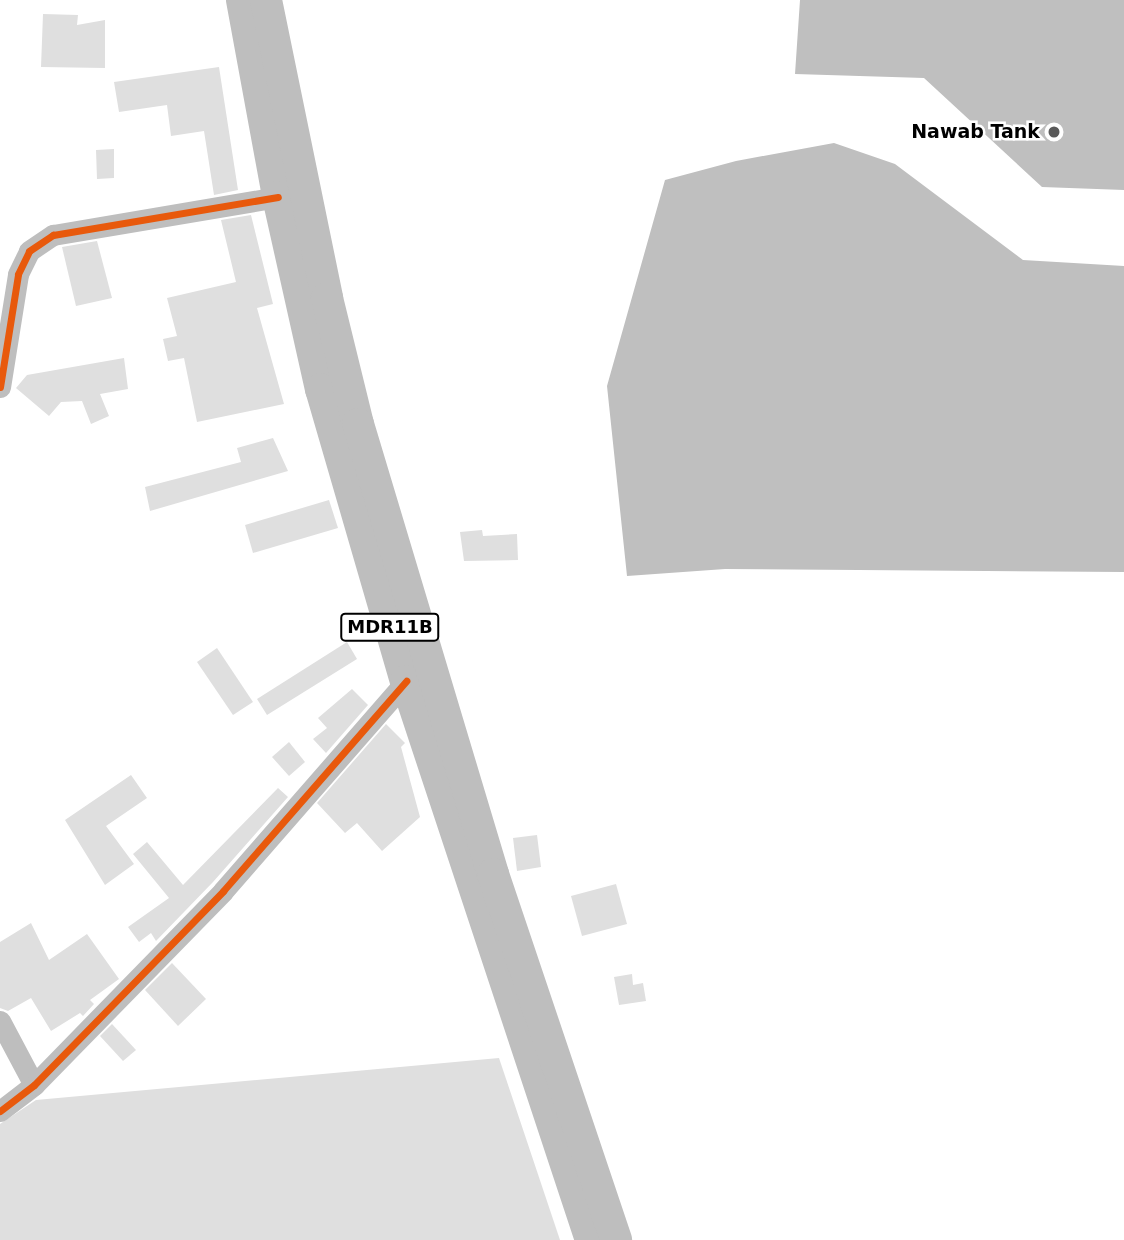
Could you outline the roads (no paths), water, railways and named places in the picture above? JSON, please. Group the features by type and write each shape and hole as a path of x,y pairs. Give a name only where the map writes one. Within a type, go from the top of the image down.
{"main road":[{"name":"MDR11B","path":"242,0 278,197 321,389 591,1240"},
{"name":"MDR11B","path":"266,0 327,298 411,667 493,874 616,1240"}],"street":[{"path":"0,387 18,274 29,251 53,234 278,197"},
{"path":"0,1111 34,1085 223,891 411,667"},
{"path":"0,1021 34,1085"}],"place":[{"name":"Nawab Tank","path":"1054,132"}]}
